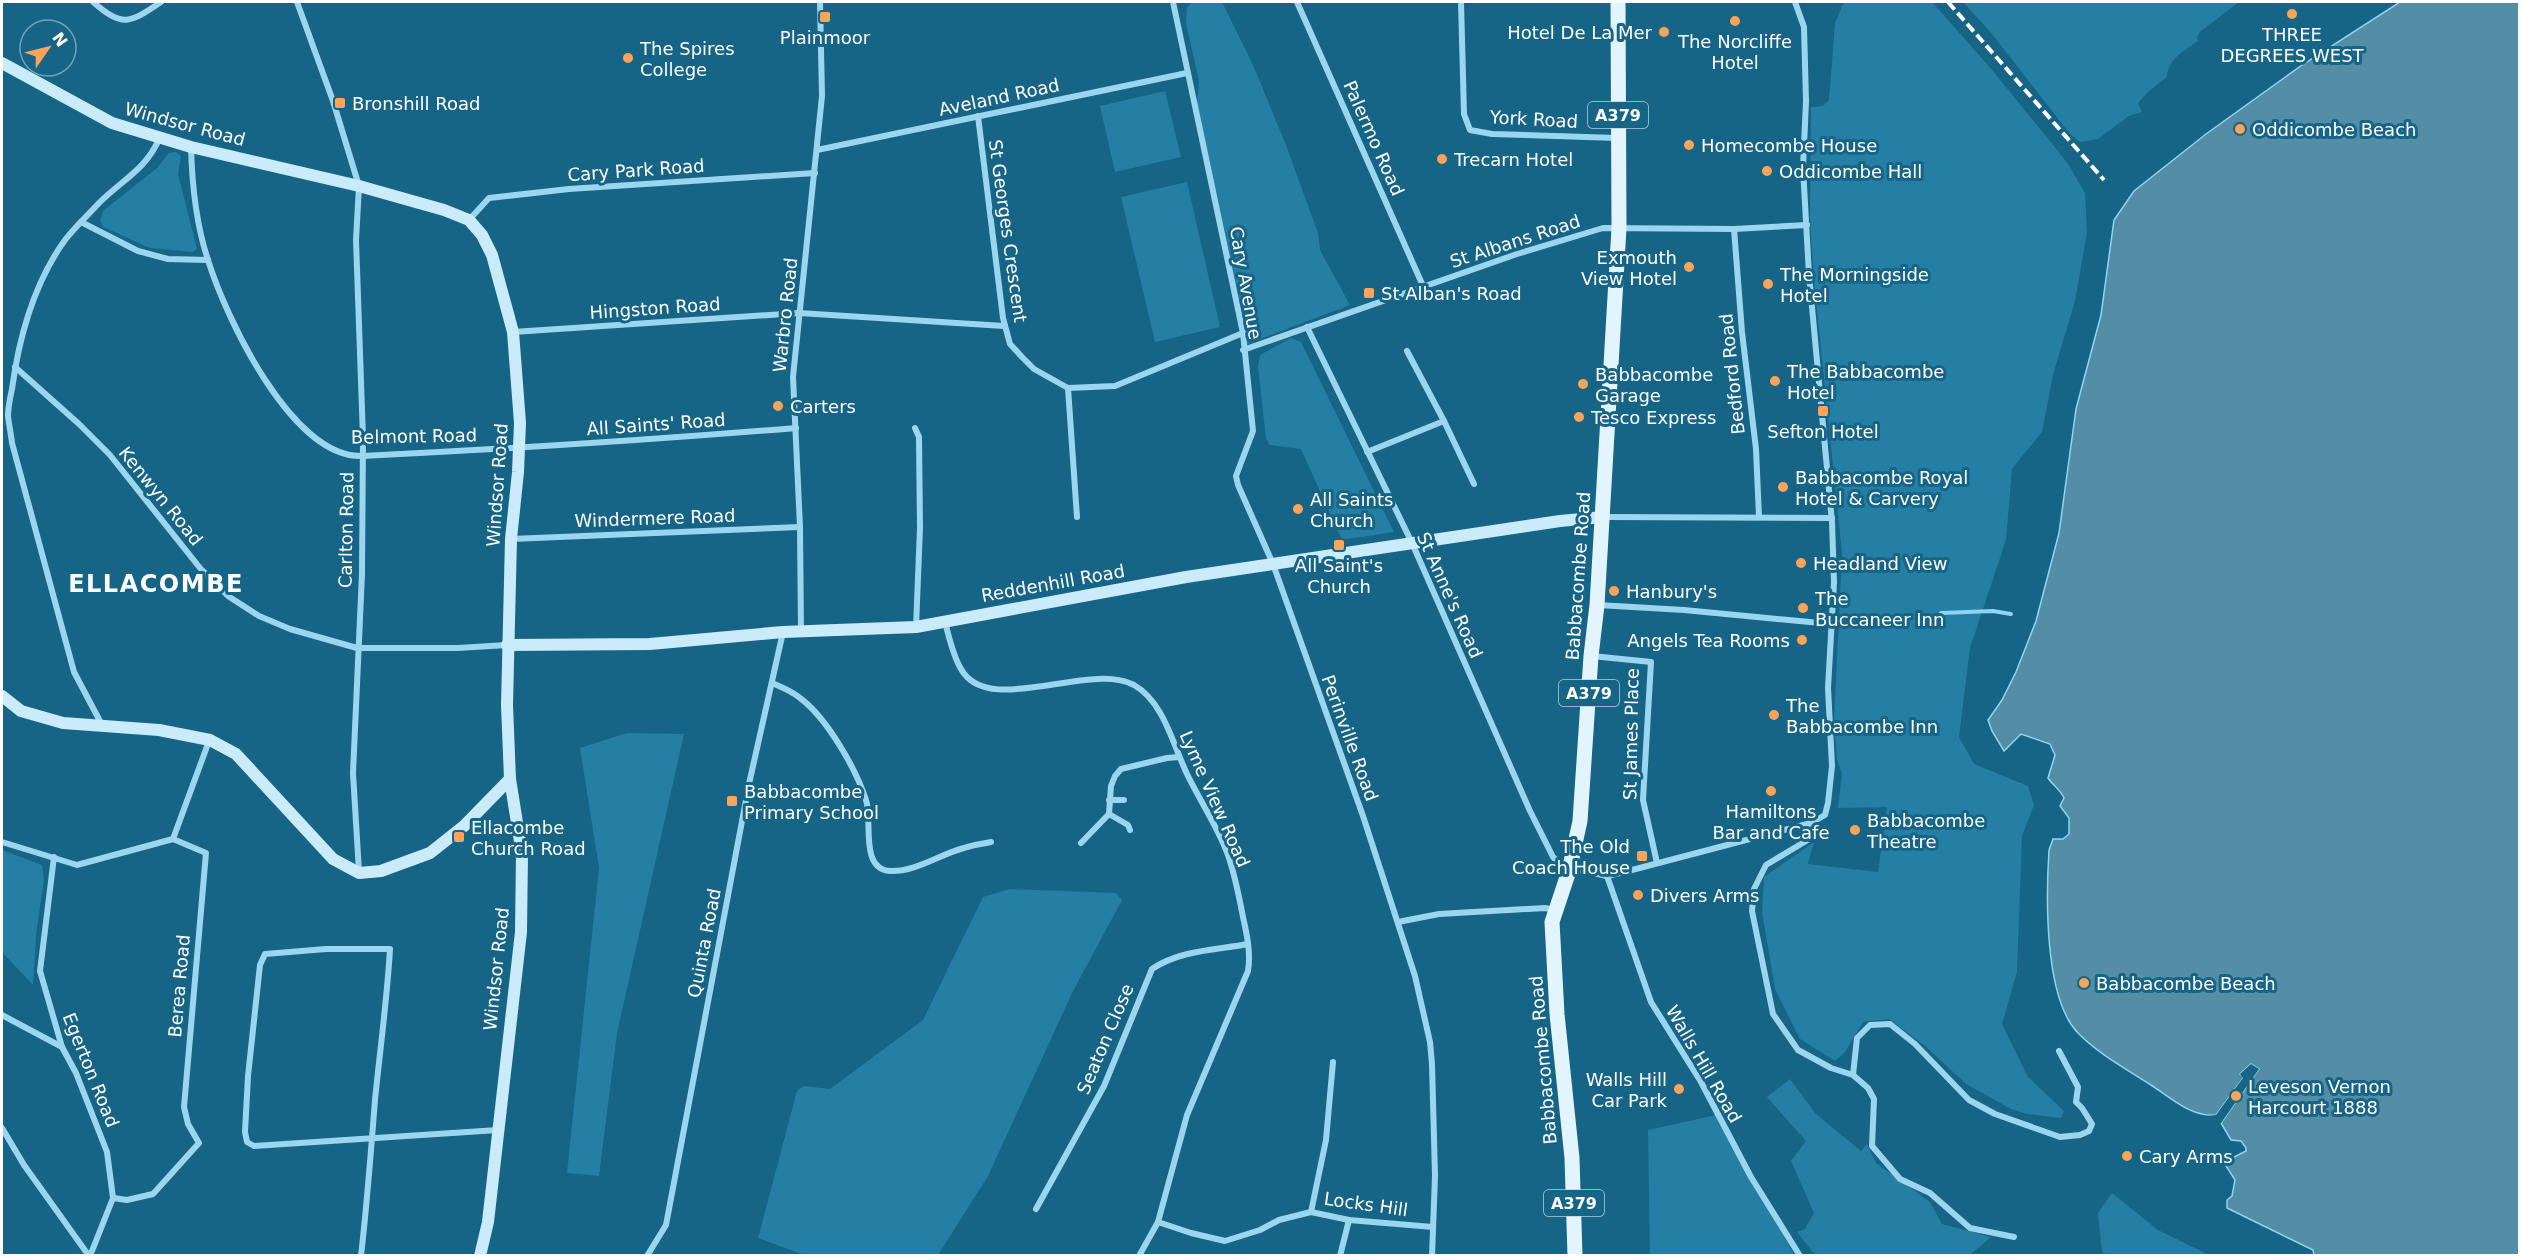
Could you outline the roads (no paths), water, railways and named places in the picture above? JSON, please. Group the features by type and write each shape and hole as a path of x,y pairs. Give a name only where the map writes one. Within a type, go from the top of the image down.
{"main road":[{"name":"Babbacombe Road","path":"1575,1256 1572,1158 1557,1014 1552,922 1569,870 1580,821 1591,656 1598,605 1619,228 1618,2"}],"street":[{"path":"93,2 109,16 124,21 134,20 161,2"},
{"path":"297,2 333,101 359,186"},
{"name":"Warbro Road","path":"801,631 800,527 793,377 822,96 820,2"},
{"name":"Cary Avenue","path":"1173,2 1243,333 1253,431 1236,476 1273,564"},
{"name":"Palermo Road","path":"1297,2 1423,286"},
{"name":"York Road","path":"1461,2 1464,114 1470,130 1492,134 1618,138"},
{"path":"1569,870 1607,876 1811,823 1825,815 1832,766 1828,688 1834,582 1832,519 1809,275 1803,168 1806,101 1804,27 1795,2"},
{"name":"Windsor Road","path":"2,63 112,123 191,147 359,186 444,210 469,220 482,235 492,255 513,332 520,423 511,539 507,645 510,780 522,854 521,932 488,1222 480,1256"},
{"name":"Aveland Road","path":"817,150 1187,73"},
{"name":"St Georges Crescent","path":"978,116 989,221 1004,326 1010,344 1034,369 1068,388"},
{"path":"103,726 74,672 12,443 8,415 15,367 29,312 49,266 65,240 81,222 111,191 146,164 160,137"},
{"name":"Belmont Road","path":"191,147 192,181 208,260 234,326 283,408 327,447 353,456 519,449"},
{"name":"Cary Park Road","path":"469,220 489,198 569,189 815,173"},
{"name":"Carlton Road","path":"359,186 356,261 362,456 362,574 353,773 353,809 359,873"},
{"path":"81,222 138,251 168,259 208,260"},
{"name":"St Albans Road","path":"1243,350 1516,254 1603,228 1734,229 1807,225"},
{"name":"Bedford Road","path":"1734,229 1742,332 1756,449 1759,517"},
{"name":"Hingston Road","path":"513,332 799,313 1004,326"},
{"name":"St Anne's Road","path":"1307,327 1412,543 1534,820 1553,857 1569,870"},
{"path":"1077,517 1068,388 1115,386 1243,333"},
{"path":"1407,351 1474,484"},
{"name":"Kenwyn Road","path":"15,367 110,455 200,568 228,596 260,616 290,629 357,648 458,648 507,645"},
{"path":"2,405 8,415"},
{"path":"1367,452 1444,422"},
{"name":"All Saints' Road","path":"519,449 796,428"},
{"path":"915,428 920,437 920,528 916,627"},
{"path":"1603,517 1832,519"},
{"name":"Reddenhill Road","path":"507,645 650,644 783,632 916,627 1174,579 1603,517"},
{"name":"Windermere Road","path":"511,539 800,527"},
{"name":"Perinville Road","path":"1273,564 1363,816 1415,976 1430,1042 1435,1176 1432,1256"},
{"path":"1598,605 1678,609 1831,624"},
{"name":"Lyme View Road","path":"945,621 961,670 971,681 984,688 1014,690 1100,678 1119,678 1136,686 1150,697 1169,731 1179,757 1228,854 1238,890 1248,944 1250,957 1248,971 1187,1115 1158,1222 1139,1256"},
{"name":"Quinta Road","path":"646,1256 666,1225 749,784 783,632"},
{"name":"St James Place","path":"1591,656 1651,662 1643,800 1657,863"},
{"path":"772,683 800,697 841,746 867,803 870,820 867,844 870,853 882,868 888,871 904,868 963,848 991,842"},
{"path":"2,696 21,711 63,723 159,730 210,740 236,754 333,859 359,873 381,871 430,853 470,820 510,780"},
{"path":"2,842 77,865 173,840 210,740"},
{"path":"1081,843 1109,814 1109,800 1115,776 1121,769 1179,757"},
{"path":"1109,800 1124,800"},
{"path":"1109,814 1128,825 1130,830"},
{"path":"1811,823 1816,835 1766,865 1754,889 1752,911 1773,1014 1798,1050 1831,1068 1853,1075 1868,1089 1874,1099 1872,1146 1900,1179 1930,1193 1970,1228 2014,1237"},
{"name":"Berea Road","path":"113,1198 127,1200 153,1194 199,1143 188,1124 184,1107 206,853 173,840"},
{"name":"Egerton Road","path":"54,857 40,971 62,1047 76,1073 107,1152 113,1198 89,1256"},
{"name":"Walls Hill Road","path":"1607,876 1651,1002 1701,1082 1751,1177 1800,1256"},
{"path":"1398,922 1439,914 1545,908 1555,910"},
{"name":"Seaton Close","path":"1036,1209 1104,1086 1152,969 1164,960 1182,954 1248,944"},
{"path":"359,1255 372,1140 390,949 326,949 265,954 260,965 251,1042 245,1132 247,1142 254,1146 372,1140 428,1133 498,1130"},
{"path":"2,1015 62,1047"},
{"path":"1853,1075 1857,1038 1870,1025 1890,1024 1915,1044 1969,1100 1995,1114 2060,1137 2080,1135 2089,1131 2091,1124 2076,1102 2078,1087 2059,1051"},
{"path":"1311,1212 1326,1140 1333,1062"},
{"path":"2,1128 24,1165 89,1256"},
{"name":"Locks Hill","path":"1158,1222 1225,1241 1260,1230 1279,1220 1311,1212 1349,1220 1433,1227"},
{"path":"1340,1256 1349,1220"}],"waterway":[{"path":"1941,613 1993,611 2011,614"}],"railway":[{"path":"1948,2 2104,180"}],"place":[{"name":"THREE DEGREES WEST","path":"2292,14"},
{"name":"Plainmoor","path":"825,17"},
{"name":"The Norcliffe Hotel","path":"1735,21"},
{"name":"Hotel De La Mer","path":"1664,32"},
{"name":"The Spires College","path":"628,58"},
{"name":"Bronshill Road","path":"340,103"},
{"name":"Oddicombe Beach","path":"2240,129"},
{"name":"Homecombe House","path":"1689,145"},
{"name":"Trecarn Hotel","path":"1442,159"},
{"name":"Oddicombe Hall","path":"1767,171"},
{"name":"Exmouth View Hotel","path":"1689,267"},
{"name":"The Morningside Hotel","path":"1768,284"},
{"name":"St Alban's Road","path":"1369,293"},
{"name":"The Babbacombe Hotel","path":"1775,381"},
{"name":"Babbacombe Garage","path":"1583,384"},
{"name":"Carters","path":"778,406"},
{"name":"Sefton Hotel","path":"1823,411"},
{"name":"Tesco Express","path":"1579,417"},
{"name":"Babbacombe Royal Hotel & Carvery","path":"1783,487"},
{"name":"All Saints Church","path":"1298,509"},
{"name":"All Saint's Church","path":"1339,545"},
{"name":"Headland View","path":"1801,563"},
{"name":"Hanbury's","path":"1614,591"},
{"name":"The Buccaneer Inn","path":"1803,608"},
{"name":"Angels Tea Rooms","path":"1802,640"},
{"name":"The Babbacombe Inn","path":"1774,715"},
{"name":"Hamiltons Bar and Cafe","path":"1771,791"},
{"name":"Babbacombe Primary School","path":"732,801"},
{"name":"Babbacombe Theatre","path":"1855,830"},
{"name":"Ellacombe Church Road","path":"459,837"},
{"name":"The Old Coach House","path":"1642,856"},
{"name":"Divers Arms","path":"1638,895"},
{"name":"Babbacombe Beach","path":"2084,983"},
{"name":"Walls Hill Car Park","path":"1679,1089"},
{"name":"Leveson Vernon Harcourt 1888","path":"2236,1096"},
{"name":"Cary Arms","path":"2127,1156"}],"district":[{"name":"ELLACOMBE","path":"156,584"}]}
